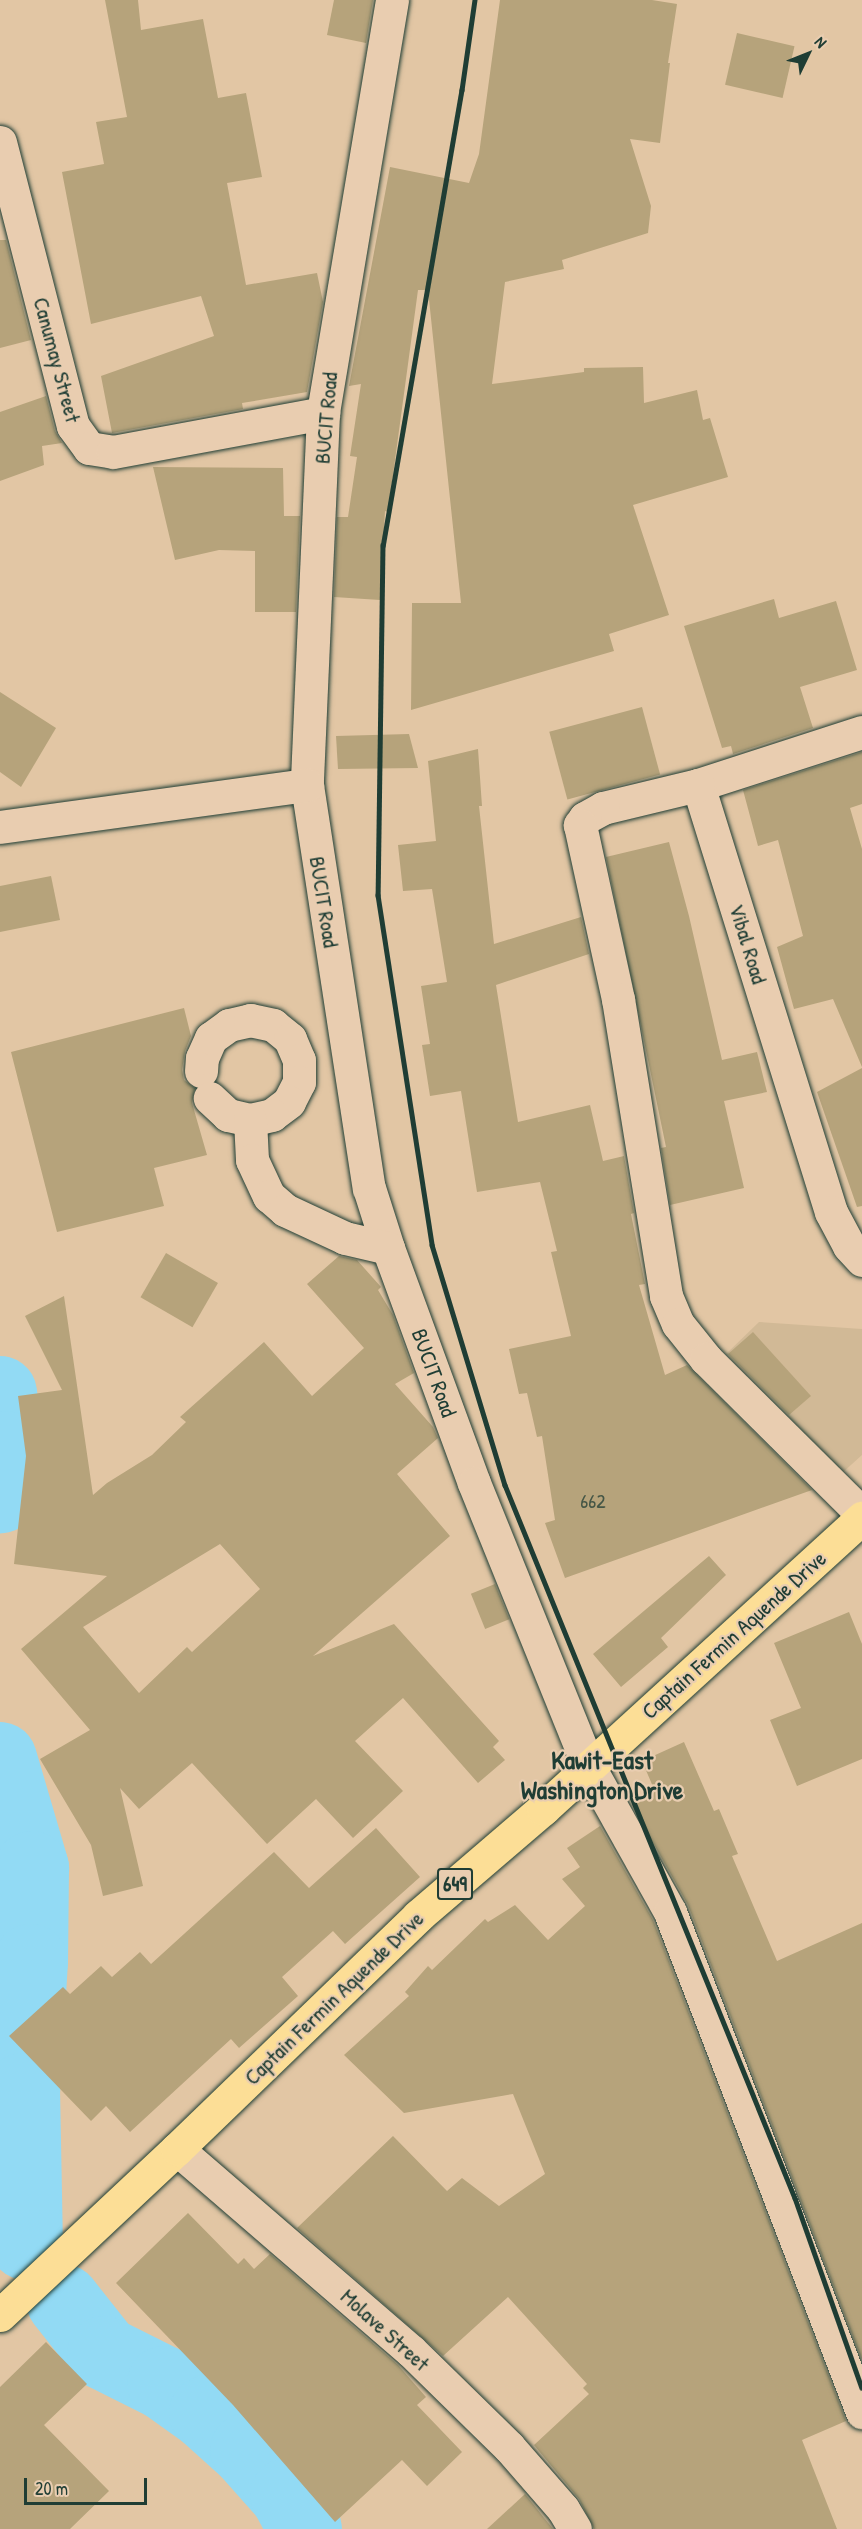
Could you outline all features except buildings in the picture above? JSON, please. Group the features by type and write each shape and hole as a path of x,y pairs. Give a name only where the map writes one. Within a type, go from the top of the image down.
{"main road":[{"name":"Captain Fermin Aquende Drive","path":"0,2315 177,2149 418,1916 589,1767 862,1516"}],"street":[{"name":"BUCIT Road","path":"392,0 323,413 308,785 369,1188 388,1248 474,1483 589,1767 670,1912 862,2412"},
{"name":"Canumay Street","path":"0,142 73,426 88,448 112,452 323,413"},
{"path":"862,732 698,785 603,808 585,818 580,825 618,999 666,1296 678,1324 706,1359 862,1516"},
{"path":"0,827 308,785"},
{"name":"Vibal Road","path":"698,785 831,1212 849,1246 862,1260"},
{"path":"250,1020 273,1025 290,1040 299,1060 299,1082 289,1102 272,1115 250,1120 228,1115 206,1085 202,1058 211,1038 229,1025 250,1020"},
{"path":"250,1120 252,1160 270,1196 285,1210 345,1238 388,1248"},
{"name":"Molave Street","path":"177,2149 411,2351 509,2447 563,2509 575,2529"}],"shaded area":[{"path":"759,1322 862,1329 862,1455 841,1474 726,1354"}],"waterway":[{"path":"0,1393 7,1448 0,1496"},
{"path":"0,1759 32,1868 31,1961 23,2090 26,2243"},
{"path":"63,2301 104,2353 164,2383 206,2413 247,2450 287,2495 305,2529"}],"railway":[{"path":"475,0 462,90 383,545 378,895 432,1245 505,1485 795,2198 862,2388"}],"district":[{"name":"Kawit-East Washington Drive","path":"602,1774"}]}
